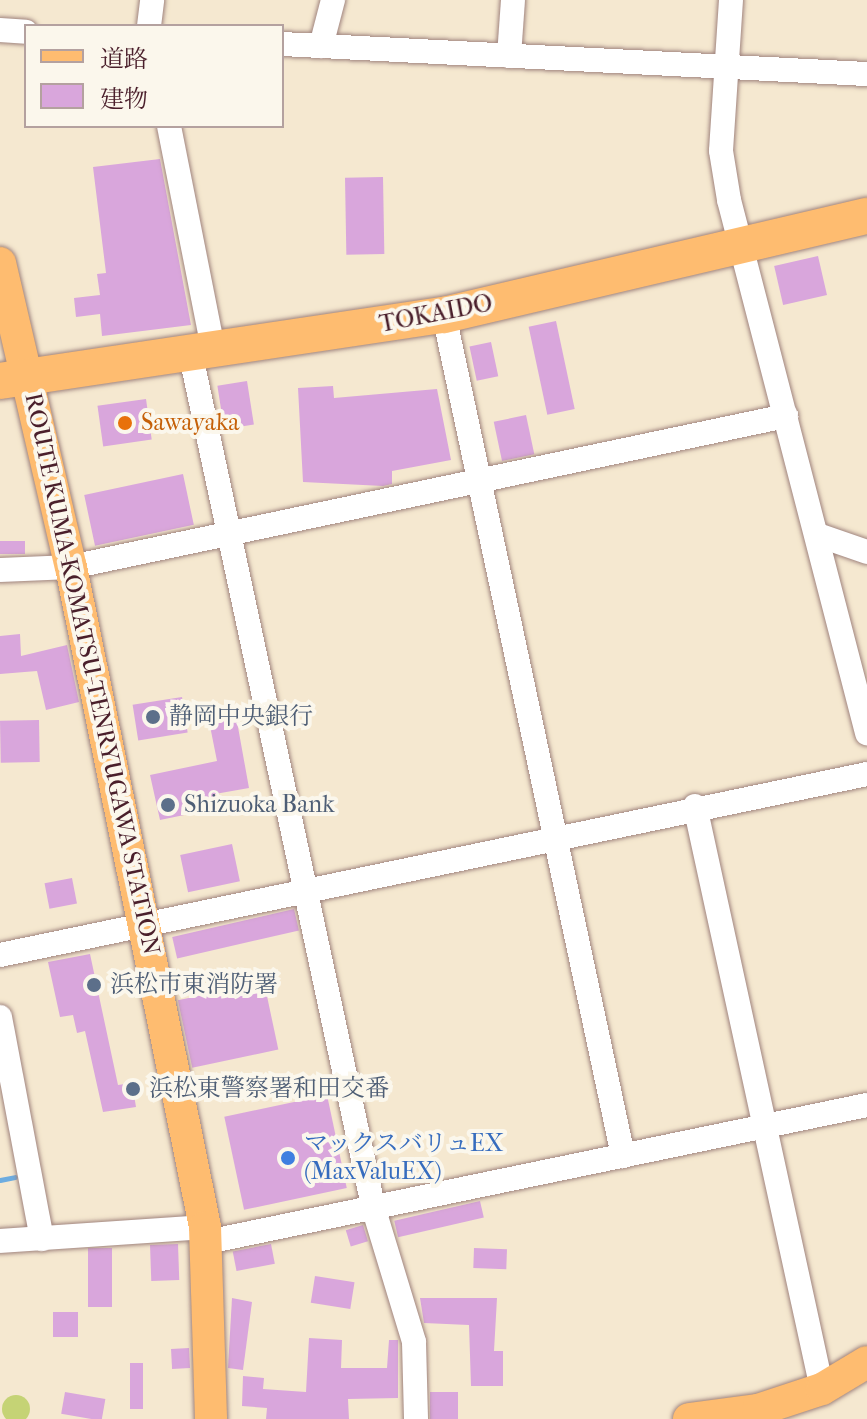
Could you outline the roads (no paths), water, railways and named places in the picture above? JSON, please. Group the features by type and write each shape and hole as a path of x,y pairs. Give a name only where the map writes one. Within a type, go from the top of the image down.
{"highway":[{"name":"TOKAIDO","path":"14,380 444,315 747,247 867,216"}],"main road":[{"name":"ROUTE KUMA-KOMATSU-TENRYUGAWA STATION","path":"0,263 14,380 71,567 147,924 206,1234 211,1419"},
{"path":"689,1419 758,1414 822,1389 867,1362"}],"street":[{"path":"149,24 152,0"},
{"path":"321,46 333,0"},
{"path":"509,56 513,0"},
{"path":"731,0 721,151 867,733"},
{"path":"0,30 24,32"},
{"path":"284,44 867,74"},
{"path":"169,128 230,531 374,1210 414,1342 416,1419"},
{"path":"444,315 481,477 553,837 623,1156"},
{"path":"0,570 71,567 481,477 786,416"},
{"path":"818,535 867,552"},
{"path":"0,955 695,806 867,774"},
{"path":"695,806 822,1389"},
{"path":"0,1017 42,1239"},
{"path":"0,1241 206,1234 374,1210 867,1105"}],"waterway":[{"path":"0,1180 15,1177"}],"place":[{"name":"Sawayaka","path":"125,423"},
{"name":"静岡中央銀行","path":"153,717"},
{"name":"Shizuoka Bank","path":"168,805"},
{"name":"浜松市東消防署","path":"94,985"},
{"name":"浜松東警察署和田交番","path":"133,1089"},
{"name":"マックスバリュEX (MaxValuEX)","path":"288,1158"}]}
